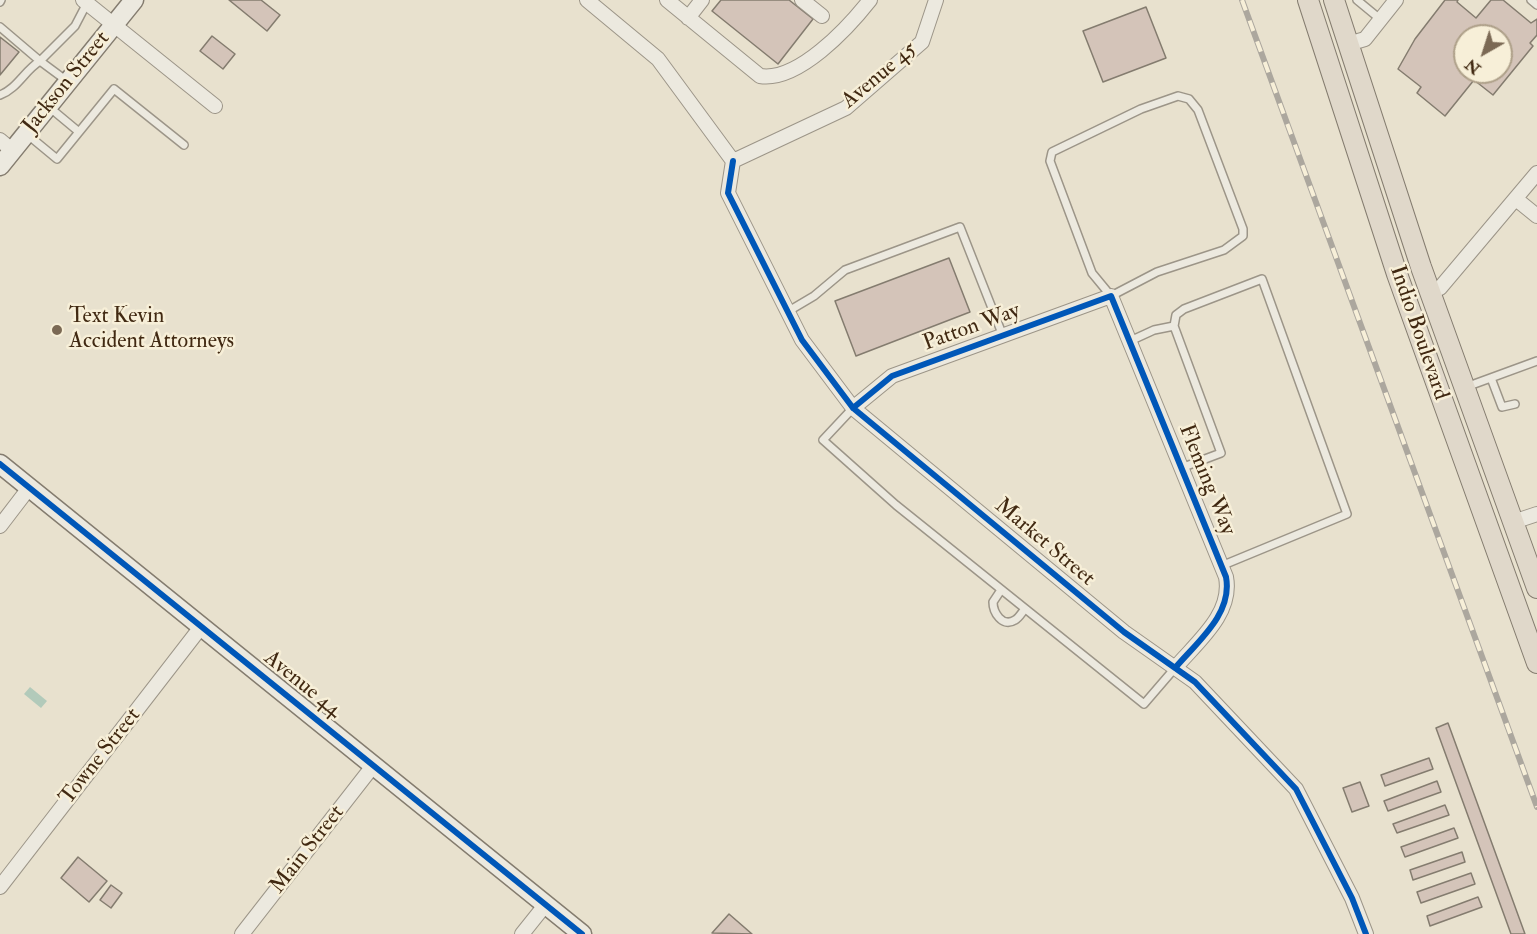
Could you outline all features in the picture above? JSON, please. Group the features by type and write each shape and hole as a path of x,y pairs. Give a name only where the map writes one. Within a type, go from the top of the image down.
{"main road":[{"name":"Indio Boulevard","path":"1308,0 1420,339 1536,661"},
{"path":"1318,0 1327,26 1336,37 1348,44 1340,64 1337,93"},
{"name":"Indio Boulevard","path":"1334,0 1430,291 1537,588"},
{"path":"1364,173 1385,208 1407,272 1417,284 1430,291 1422,313 1420,339"},
{"path":"1445,408 1466,439 1488,500 1499,513 1513,522 1505,527 1499,559"}],"street":[{"name":"Jackson Street","path":"0,166 6,145 26,133 134,0"},
{"path":"587,0 658,58 733,161"},
{"path":"667,0 760,76 771,78 792,69 842,34 870,0"},
{"path":"688,18 702,0"},
{"path":"802,0 822,16"},
{"name":"Avenue 45","path":"733,161 846,108 922,42 936,0"},
{"path":"1348,44 1365,39 1396,0"},
{"path":"85,2 215,106"},
{"name":"Market Street","path":"733,161 728,193 802,340 853,408 1124,632 1195,682 1296,789 1352,898 1366,934"},
{"path":"1430,291 1440,288 1537,173"},
{"path":"1516,199 1537,216"},
{"name":"Patton Way","path":"853,408 892,376 1111,296"},
{"name":"Fleming Way","path":"1111,296 1221,566 1228,590 1222,612 1174,668"},
{"name":"Avenue 44","path":"0,464 582,934"},
{"path":"0,526 29,488"},
{"path":"1513,522 1537,514"},
{"name":"Towne Street","path":"0,887 201,627"},
{"name":"Main Street","path":"242,934 374,765"},
{"path":"522,934 546,904"}],"lane":[{"path":"1357,0 1380,20"},
{"path":"1531,0 1537,5"},
{"path":"0,95 9,92 32,66 75,26 85,2"},
{"path":"0,27 68,82"},
{"path":"26,133 57,159 114,89 184,145"},
{"path":"1178,96 1189,99 1198,110 1244,229 1243,236 1224,250 1157,272 1111,296 1092,273 1050,161 1052,152 1141,109 1178,96"},
{"path":"48,106 79,132"},
{"path":"787,312 814,296 845,270 960,227 1003,336"},
{"path":"1181,468 1221,453 1174,326 1176,315 1184,309 1262,279 1347,514 1221,566"},
{"path":"1130,341 1154,330 1174,326"},
{"path":"1464,388 1537,361"},
{"path":"1491,378 1502,407 1515,404"},
{"path":"853,408 823,440 896,505 1144,704 1174,668"},
{"path":"1001,590 993,602 996,615 1001,619 1008,622 1015,620 1025,609"}],"shaded area":[{"path":"30,687 47,701 41,708 24,694"}],"building":[{"path":"229,0 261,0 280,15 267,31"},
{"path":"721,0 789,0 813,19 778,64 712,11"},
{"path":"1445,0 1458,0 1457,2 1476,18 1491,0 1503,0 1531,23 1537,19 1537,35 1530,43 1533,46 1513,70 1513,24 1453,24 1453,84 1471,84 1445,116 1417,93 1421,87 1398,69 1415,39"},
{"path":"1146,7 1166,58 1103,82 1083,31"},
{"path":"212,36 235,54 223,69 200,51"},
{"path":"0,37 19,52 0,75"},
{"path":"1479,84 1502,84 1493,95"},
{"path":"949,258 970,312 856,356 835,301"},
{"path":"1448,723 1525,934 1511,934 1436,728"},
{"path":"1429,758 1433,769 1385,786 1381,775"},
{"path":"1437,781 1441,792 1388,811 1384,801"},
{"path":"1360,782 1369,806 1352,812 1343,788"},
{"path":"1445,805 1449,815 1397,833 1393,824"},
{"path":"1454,828 1458,838 1405,857 1401,847"},
{"path":"1462,852 1465,862 1413,880 1410,870"},
{"path":"78,857 107,881 89,902 61,878"},
{"path":"1471,873 1475,884 1421,903 1417,892"},
{"path":"111,885 122,893 111,908 100,900"},
{"path":"1478,897 1482,907 1430,926 1427,916"},
{"path":"729,914 752,934 712,933"}],"railway":[{"path":"1242,0 1537,807"}],"cycle path":[{"path":"733,161 728,193 802,340 853,408 1124,632 1195,682 1296,789 1352,898 1366,934"},
{"path":"853,408 892,376 1111,296 1226,577 1227,590 1219,615 1203,638 1175,668"},
{"path":"0,464 582,934"}],"place":[{"name":"Text Kevin Accident Attorneys","path":"57,330"}]}
